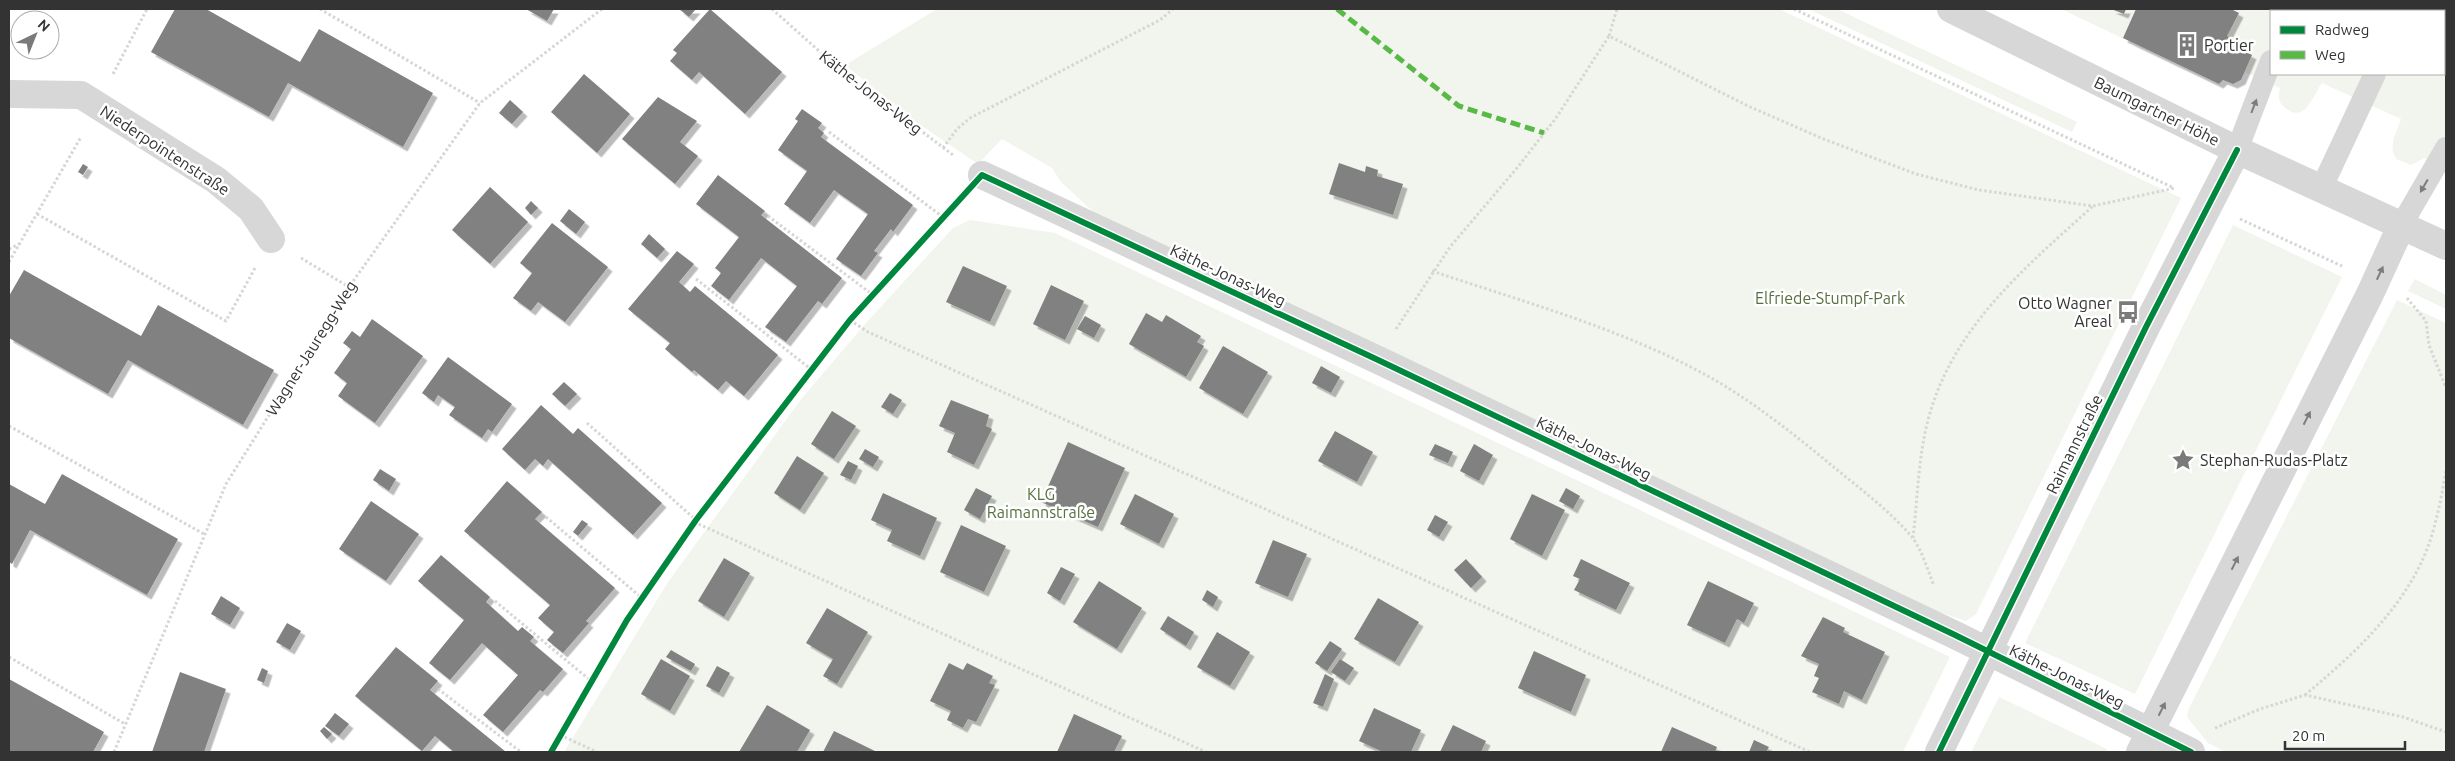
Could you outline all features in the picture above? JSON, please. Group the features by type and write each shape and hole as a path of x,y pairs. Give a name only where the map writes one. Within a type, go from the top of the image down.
{"street":[{"name":"Baumgartner Höhe","path":"1951,9 2237,150 2402,224 2446,246"},
{"name":"Niederpointenstraße","path":"9,94 81,94 216,180 251,209 271,239"},
{"name":"Raimannstraße","path":"1939,752 2146,328 2237,150"},
{"name":"Käthe-Jonas-Weg","path":"982,175 1376,359 1955,635 2145,742 2191,752"},
{"path":"2145,742 2375,282 2402,224"}],"lane":[{"path":"2237,150 2270,64"},
{"path":"2322,189 2375,75"},
{"path":"2402,224 2446,148"}],"path":[{"path":"320,9 480,103"},
{"path":"943,148 957,129 970,118 1160,20 1173,9"},
{"path":"1376,359 1432,271 1556,118 1609,36 1617,9"},
{"path":"1794,9 2406,297 2426,321 2429,345 2446,388"},
{"path":"1609,36 1748,106 1821,138 1916,174 1979,190 2092,206 2175,188"},
{"path":"830,132 943,217"},
{"path":"1913,539 1921,452 1930,413 1956,352 1996,297 2092,206"},
{"path":"37,214 226,321 271,239 349,287"},
{"path":"768,216 873,295"},
{"path":"9,249 19,244"},
{"path":"1432,271 1600,327 1662,353 1706,375 1748,401 1871,498 1913,539 1955,635"},
{"path":"696,279 812,370"},
{"path":"850,320 868,332 1810,752"},
{"path":"587,423 695,521 1206,752"},
{"path":"9,426 204,534"},
{"path":"2211,730 2260,709 2305,695 2374,632 2414,576 2429,544 2440,503 2446,470"},
{"path":"546,517 642,598"},
{"path":"495,601 591,682"},
{"path":"9,657 125,724"},
{"path":"438,689 521,752"},
{"path":"2305,695 2403,717 2446,732"},
{"path":"560,736 597,752"}],"green space":[{"name":"Elfriede-Stumpf-Park","path":"937,9 1779,9 2181,198 1976,614 1966,621 1918,605 1097,215 1061,182 1052,168 1002,139 978,164 919,124 845,65"},
{"path":"1808,9 1837,9 2077,122 2072,132"},
{"path":"2061,9 2446,9 2446,168 2424,158 2411,165 2396,159 2393,144 2401,119 2322,83 2308,106 2303,111 2297,113 2281,104 2279,98 2280,88 2245,72 2241,80 2233,84 2223,80 2219,84"},
{"name":"KLG Raimannstraße","path":"970,220 1055,233 1950,657 1903,752 564,752 668,582 802,398 866,323 953,228"},
{"name":"Stephan-Rudas-Platz","path":"2233,225 2342,277 2135,694 2025,643"},
{"path":"2415,279 2446,295 2446,309 2408,291"},
{"path":"2397,300 2446,323 2446,752 2226,752 2208,743 2187,717 2188,710"},
{"path":"1999,697 2107,749 2106,752 1971,752"}],"building":[{"path":"175,9 206,9 300,62 319,29 433,93 403,147 288,83 269,117 151,52"},
{"path":"526,9 554,9 547,21"},
{"path":"679,9 696,9 689,17"},
{"path":"710,9 782,72 745,114 699,72 692,80 670,61 677,53 673,50"},
{"path":"2111,9 2126,9 2124,14"},
{"name":"Portier","path":"2136,9 2231,9 2239,13 2227,36 2240,42 2237,47 2252,55 2241,80 2233,84 2223,80 2219,84 2123,38"},
{"path":"584,74 630,114 597,153 551,112"},
{"path":"658,97 697,121 680,142 698,156 675,184 622,139"},
{"path":"510,100 523,112 512,124 499,113"},
{"path":"802,109 822,123 818,128 824,133 821,137 913,205 893,232 891,229 874,251 878,253 861,276 836,259 868,214 834,190 810,223 784,204 807,171 778,150 798,121 795,119"},
{"path":"1339,163 1365,172 1366,166 1378,170 1377,176 1403,184 1393,215 1329,194"},
{"path":"83,164 88,167 83,175 78,172"},
{"path":"718,175 765,211 761,215 842,278 822,304 818,301 786,342 765,327 797,286 761,258 729,300 711,286 721,273 715,268 739,237 696,204"},
{"path":"490,187 528,222 490,264 452,230"},
{"path":"531,201 538,208 531,215 525,208"},
{"path":"569,209 585,222 576,234 560,221"},
{"path":"552,223 608,267 565,322 538,302 531,311 513,298 532,273 520,263"},
{"path":"649,234 665,249 657,258 641,244"},
{"path":"677,251 694,264 679,282 690,292 695,286 778,355 744,396 726,381 718,390 694,370 692,372 665,349 670,343 628,309"},
{"path":"963,266 1007,286 990,322 946,302"},
{"path":"24,270 141,336 158,305 274,370 243,425 128,360 108,394 9,338 9,296"},
{"path":"1051,285 1084,301 1065,340 1033,324"},
{"path":"1146,313 1162,322 1166,315 1201,336 1197,342 1204,346 1186,377 1129,344"},
{"path":"1085,316 1101,325 1094,338 1077,329"},
{"path":"372,319 423,356 375,423 338,396 347,383 334,373 351,349 343,343 352,331 360,337"},
{"path":"1223,346 1268,372 1243,414 1199,388"},
{"path":"448,357 512,404 492,432 488,429 482,438 449,415 455,407 438,395 434,402 422,393"},
{"path":"1321,366 1340,377 1331,393 1312,383"},
{"path":"564,382 577,394 565,406 552,394"},
{"path":"890,393 902,400 893,414 881,407"},
{"path":"951,400 989,415 986,426 992,429 974,465 947,452 955,433 939,426"},
{"path":"541,405 573,434 578,428 662,503 633,535 548,459 543,466 535,459 525,470 502,449"},
{"path":"832,411 856,426 834,459 811,444"},
{"path":"1335,431 1373,452 1357,482 1318,461"},
{"path":"1068,442 1125,468 1098,527 1041,502"},
{"path":"1435,444 1453,452 1448,463 1429,455"},
{"path":"1474,444 1493,455 1479,481 1460,471"},
{"path":"865,449 879,457 873,467 859,459"},
{"path":"797,456 824,473 800,510 774,493"},
{"path":"848,461 858,466 851,480 840,475"},
{"path":"380,469 396,479 389,491 373,480"},
{"path":"62,474 178,539 147,595 30,530 12,564 9,562 9,484 45,504"},
{"path":"507,481 542,512 535,519 615,588 586,621 589,623 563,653 547,640 554,632 538,618 550,605 464,531"},
{"path":"976,488 992,496 980,519 964,510"},
{"path":"1566,488 1580,496 1573,509 1559,501"},
{"path":"883,493 937,518 920,556 887,541 892,530 871,520"},
{"path":"1135,494 1174,514 1159,544 1120,524"},
{"path":"1532,494 1565,510 1542,556 1510,539"},
{"path":"371,501 419,534 386,581 339,549"},
{"path":"1435,515 1448,522 1439,537 1427,530"},
{"path":"582,520 588,524 578,536 573,532"},
{"path":"961,525 1006,546 984,592 940,572"},
{"path":"1273,540 1307,554 1288,597 1255,583"},
{"path":"441,555 490,597 486,602 518,631 522,627 534,637 530,641 563,669 543,692 540,690 503,732 483,715 518,675 482,643 450,680 429,663 464,620 418,581"},
{"path":"724,558 750,573 724,617 698,601"},
{"path":"1466,559 1482,577 1471,588 1454,570"},
{"path":"1581,559 1630,583 1616,610 1574,590 1580,579 1573,576"},
{"path":"1061,567 1075,574 1060,601 1047,593"},
{"path":"1099,581 1142,608 1117,649 1073,622"},
{"path":"1708,581 1754,603 1744,623 1737,619 1725,643 1687,625"},
{"path":"1207,590 1218,597 1213,607 1202,600"},
{"path":"221,596 240,608 230,625 211,614"},
{"path":"1378,598 1419,622 1395,662 1354,639"},
{"path":"827,608 868,632 837,684 823,676 833,659 806,643"},
{"path":"1168,616 1194,632 1186,646 1160,629"},
{"path":"1823,617 1845,628 1843,632 1885,652 1862,700 1844,691 1839,704 1812,692 1819,678 1814,676 1819,664 1801,656"},
{"path":"287,623 301,631 290,650 276,642"},
{"path":"1217,632 1250,652 1230,686 1197,667"},
{"path":"1330,641 1342,649 1327,671 1315,663"},
{"path":"396,647 438,681 430,690 506,752 454,752 435,736 422,751 355,696"},
{"path":"671,650 695,664 691,671 666,657"},
{"path":"1534,651 1586,675 1571,712 1518,688"},
{"path":"661,659 690,676 670,711 641,694"},
{"path":"1340,659 1354,668 1345,681 1331,672"},
{"path":"949,663 963,670 967,663 993,676 989,683 995,685 976,722 968,719 963,728 947,720 951,711 930,701"},
{"path":"717,666 730,673 719,693 706,686"},
{"path":"262,668 268,671 264,683 257,680"},
{"path":"180,672 226,689 204,752 152,752"},
{"path":"1325,674 1334,679 1323,707 1313,703"},
{"path":"9,679 104,732 93,752 9,752"},
{"path":"767,705 810,730 797,752 739,752"},
{"path":"1374,708 1421,730 1411,752 1383,752 1359,741"},
{"path":"335,713 349,724 339,736 325,726"},
{"path":"1074,714 1122,736 1114,752 1057,752"},
{"path":"1453,725 1486,741 1481,752 1440,752"},
{"path":"324,727 332,734 327,739 320,731"},
{"path":"1672,727 1717,747 1715,752 1661,752"},
{"path":"834,731 877,752 823,752"},
{"path":"1754,740 1769,747 1766,752 1749,752"}],"marked path":[{"path":"1337,9 1459,106 1544,133"}],"cycle path":[{"path":"1939,752 2146,327 2237,150"},
{"path":"551,752 627,620 696,520 850,320 982,175 1376,359 1955,635 2191,752"}],"place":[{"name":"Portier","path":"2187,45"},
{"name":"Otto Wagner Areal","path":"2128,312"},
{"name":"Stephan-Rudas-Platz","path":"2183,460"}]}
